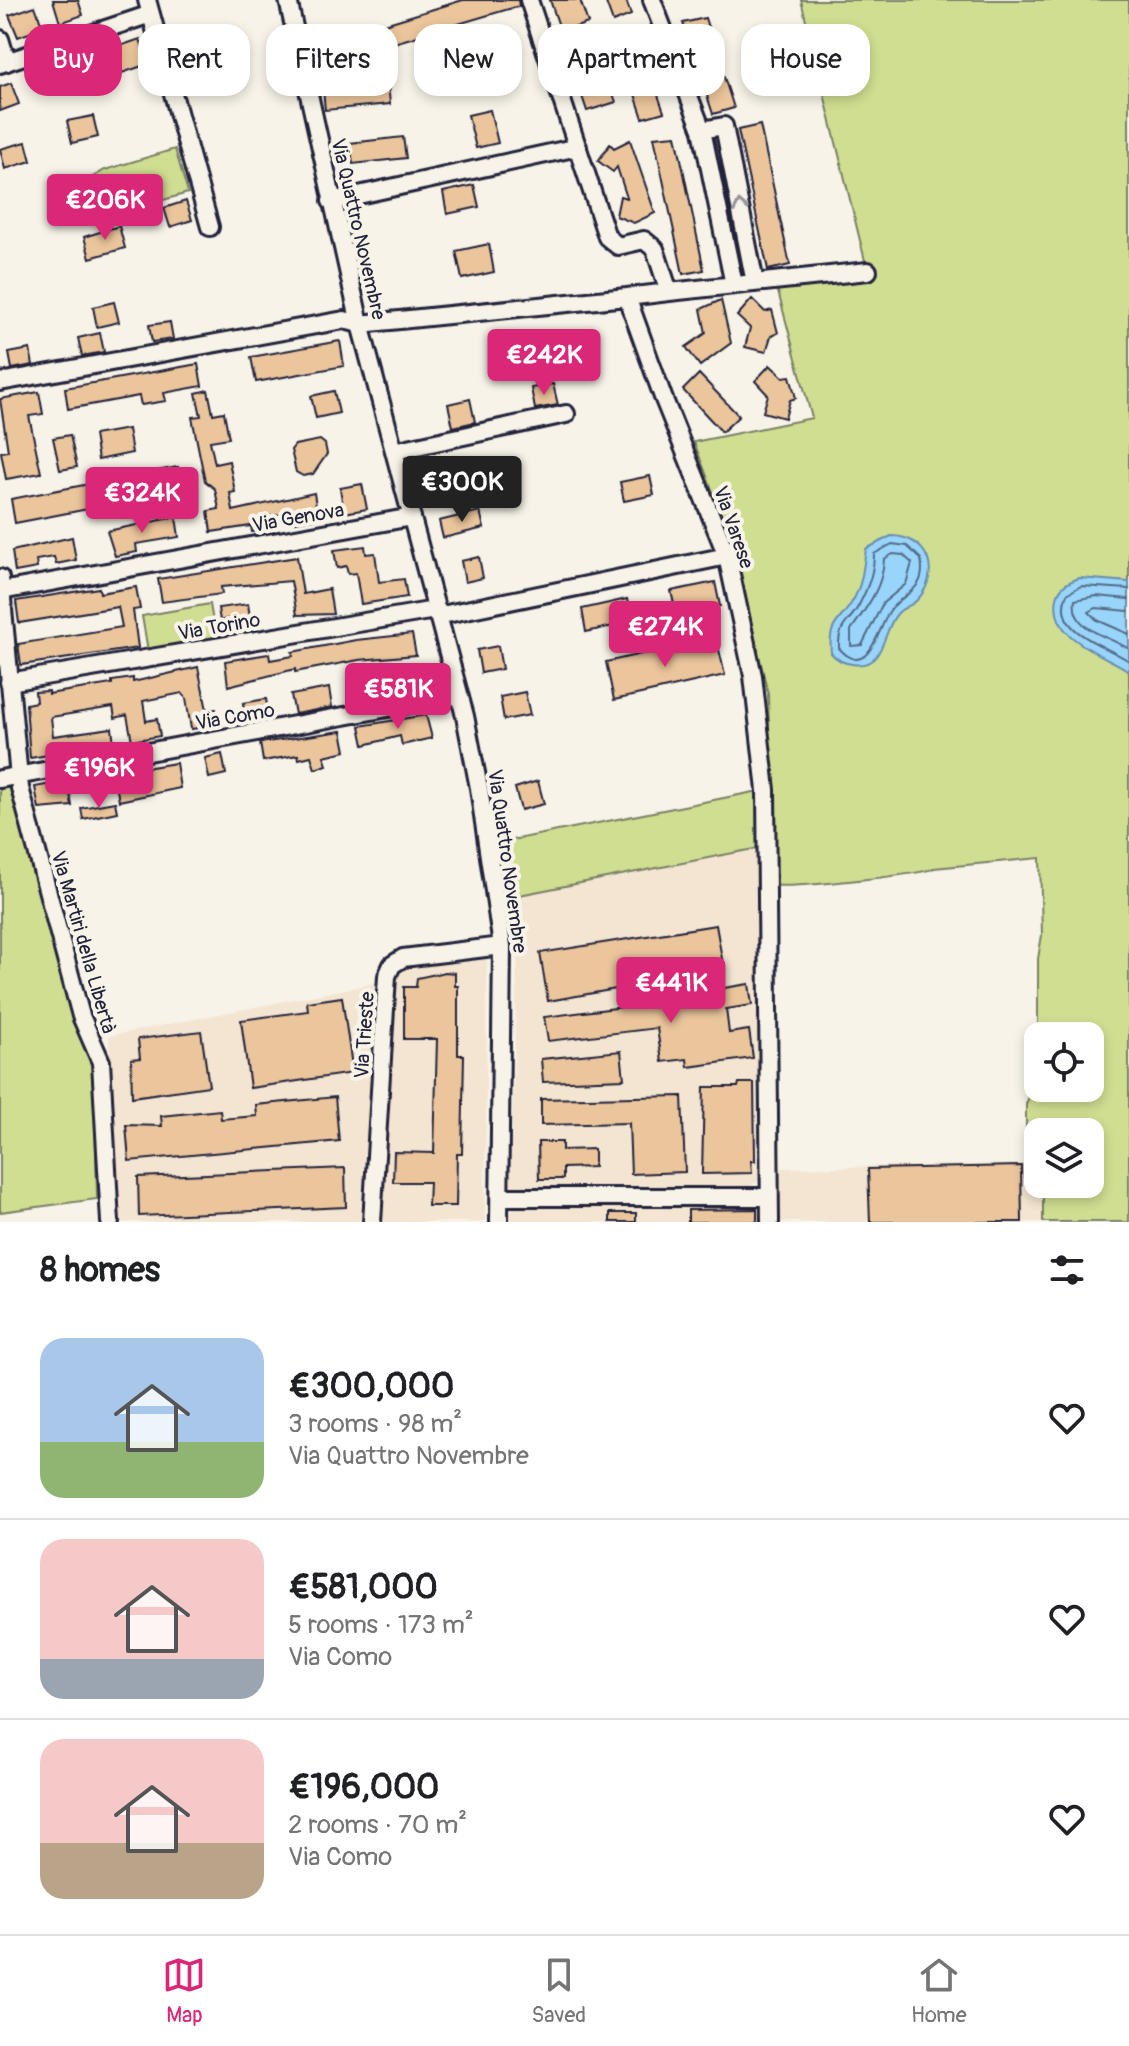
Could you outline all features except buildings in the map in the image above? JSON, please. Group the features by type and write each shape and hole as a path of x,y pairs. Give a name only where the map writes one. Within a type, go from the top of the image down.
{"street":[{"name":"Via Quattro Novembre","path":"288,0 360,324 459,695 482,803 502,946 499,1222"},
{"path":"529,0 610,242 618,246 644,240 652,245 669,292"},
{"path":"652,0 702,130 734,285"},
{"path":"0,39 3,63 149,7 210,227"},
{"path":"702,130 724,126 755,283"},
{"path":"331,201 578,147"},
{"path":"0,382 344,320 360,324 868,271"},
{"name":"Via Varese","path":"627,297 663,397 727,556 753,676 766,790 770,1222"},
{"path":"394,451 566,414"},
{"name":"Via Genova","path":"1,584 412,517"},
{"name":"Via Torino","path":"9,682 436,613 727,556"},
{"name":"Via Martiri della Libertà","path":"1,584 18,776 81,1016 101,1062 110,1222"},
{"name":"Via Como","path":"0,779 459,695"},
{"name":"Via Trieste","path":"372,1222 387,976 392,965 403,958 502,946"},
{"path":"500,1197 769,1197"}],"shaded area":[{"path":"759,848 759,1181 750,1186 510,1189 518,944 514,896"},
{"path":"487,955 485,1222 380,1222 398,971"},
{"path":"376,983 360,1222 116,1222 109,1036"},
{"path":"1024,1164 1024,1198 1043,1198 1043,1222 778,1222 776,1168"},
{"path":"513,1206 762,1207 763,1222 509,1222"}],"green space":[{"path":"801,0 1129,0 1129,1222 1043,1222 1043,1198 1104,1198 1104,1118 1026,1118 1026,1104 1104,1102 1104,1022 1038,1022 1038,959 1042,935 1040,858 934,868 856,880 773,885 768,694 733,545 694,442 812,418 777,288 869,277 825,96 870,96 870,24 807,24"},
{"path":"175,149 188,193 71,226 61,195 105,170"},
{"path":"210,604 216,640 148,651 142,616"},
{"path":"13,784 75,1015 94,1062 97,1199 0,1212 0,786"},
{"path":"759,791 759,848 514,896 502,842"}],"water":[{"path":"891,536 914,542 922,549 930,567 925,589 915,602 897,614 881,648 871,661 863,664 843,662 831,653 833,629 858,589 866,549"},
{"path":"1080,578 1129,582 1129,671 1080,644 1061,625 1057,612 1058,594 1065,585"}]}
